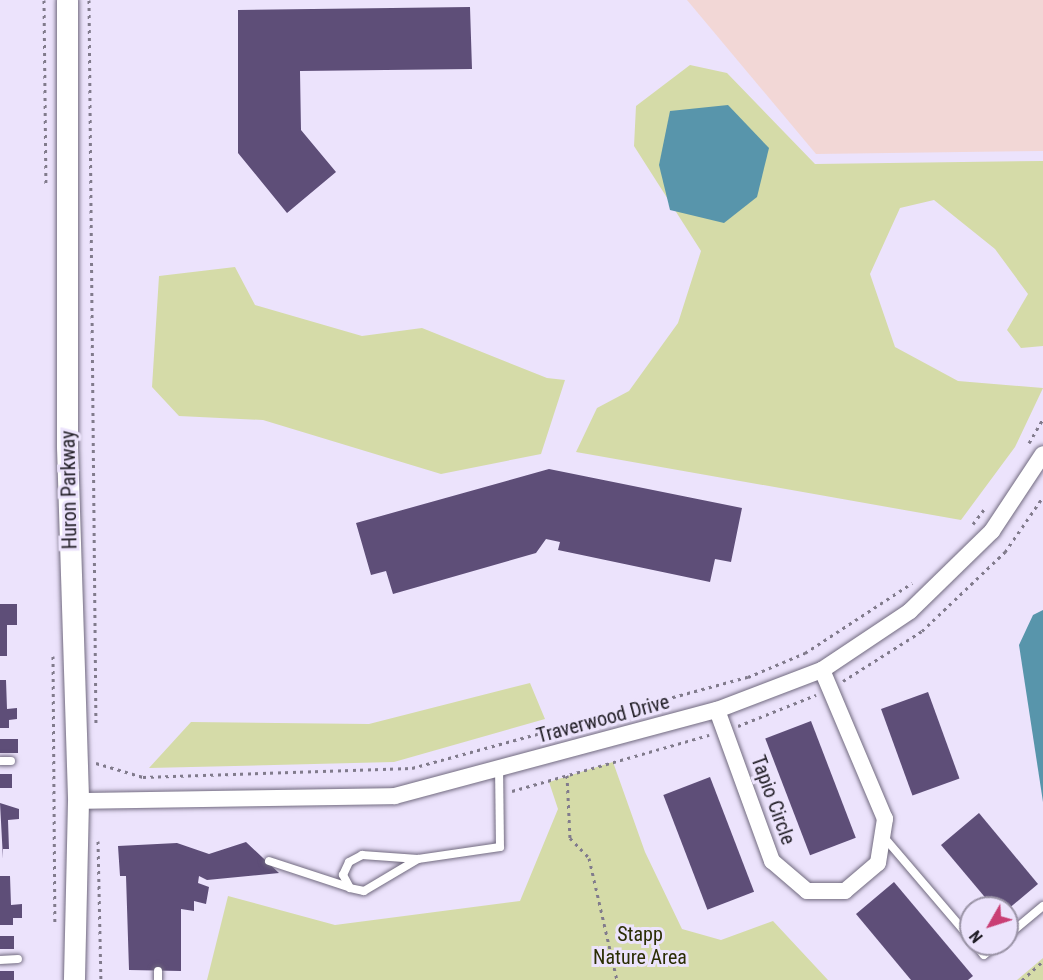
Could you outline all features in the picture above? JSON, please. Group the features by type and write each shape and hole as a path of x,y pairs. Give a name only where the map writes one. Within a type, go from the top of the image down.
{"street":[{"name":"Huron Parkway","path":"67,0 68,447 78,801 74,980"},
{"name":"Traverwood Drive","path":"78,801 395,796 717,710 822,670 910,611 984,539 1043,454"},
{"name":"Tapio Circle","path":"717,710 772,861 807,891 845,891 879,863 885,819 822,670"}],"lane":[{"path":"0,762 11,761"},
{"path":"350,888 344,875 356,857 418,859 500,847 499,770"},
{"path":"882,835 959,925"},
{"path":"269,861 350,888 373,887 418,859"},
{"path":"1019,926 1043,906"},
{"path":"0,960 18,959"}],"path":[{"path":"89,0 96,730"},
{"path":"1027,448 1043,419"},
{"path":"849,678 922,631 1005,552 1043,497"},
{"path":"966,531 988,505"},
{"path":"96,763 143,777 412,768 748,677 805,653 917,580"},
{"path":"738,726 820,693"},
{"path":"512,800 512,789 710,734"},
{"path":"96,752 96,772"},
{"path":"567,774 570,838 589,858 617,980"},
{"path":"97,829 100,980"},
{"path":"1022,980 1043,962"}],"shaded area":[{"path":"687,0 1043,0 1043,151 816,154"}],"green space":[{"path":"690,65 727,73 815,164 1043,161 1043,346 1021,348 1007,330 1028,294 995,249 934,200 900,208 870,274 895,347 958,381 1043,388 1015,447 961,520 576,452 597,408 629,391 678,323 701,251 634,146 636,106"},
{"path":"235,267 255,305 362,336 422,328 547,378 565,380 541,454 441,474 263,420 179,416 152,387 159,276"},
{"path":"530,683 545,719 394,762 149,768 191,722 369,724"},
{"name":"Stapp Nature Area","path":"613,762 645,852 682,929 721,940 773,921 828,980 207,980 228,896 335,925 520,901 558,809 549,782"},
{"path":"1043,958 1043,980 1017,980"}],"water":[{"path":"728,105 769,148 757,197 724,223 670,210 659,165 670,111"},
{"path":"1043,610 1043,802 1019,645 1033,615"}],"building":[{"path":"470,7 472,69 300,71 301,130 336,172 287,213 238,153 238,10"},
{"path":"549,469 742,508 731,562 715,559 710,582 558,550 560,542 546,539 536,553 393,594 386,571 371,575 356,523"},
{"path":"0,604 17,604 17,625 7,625 7,656 0,656"},
{"path":"0,680 6,680 7,709 17,708 17,719 9,720 9,728 0,728"},
{"path":"928,692 959,778 912,796 881,709"},
{"path":"811,721 856,838 810,855 765,739"},
{"path":"0,739 18,739 18,753 0,753"},
{"path":"0,774 12,774 12,788 0,788"},
{"path":"710,777 754,892 707,910 663,795"},
{"path":"0,803 19,809 19,819 8,820 9,849 3,849 3,859"},
{"path":"979,813 1038,884 1019,900 1019,896 984,896 941,845"},
{"path":"246,842 279,873 207,880 199,876 198,883 209,887 206,904 194,901 194,911 181,909 181,971 129,970 126,876 120,876 118,846 177,843 209,854"},
{"path":"0,876 10,876 11,905 22,904 22,918 13,918 13,925 0,925"},
{"path":"894,882 973,976 968,980 911,980 856,914"},
{"path":"0,936 14,936 14,949 0,949"},
{"path":"0,971 14,971 14,980 0,980"}]}
